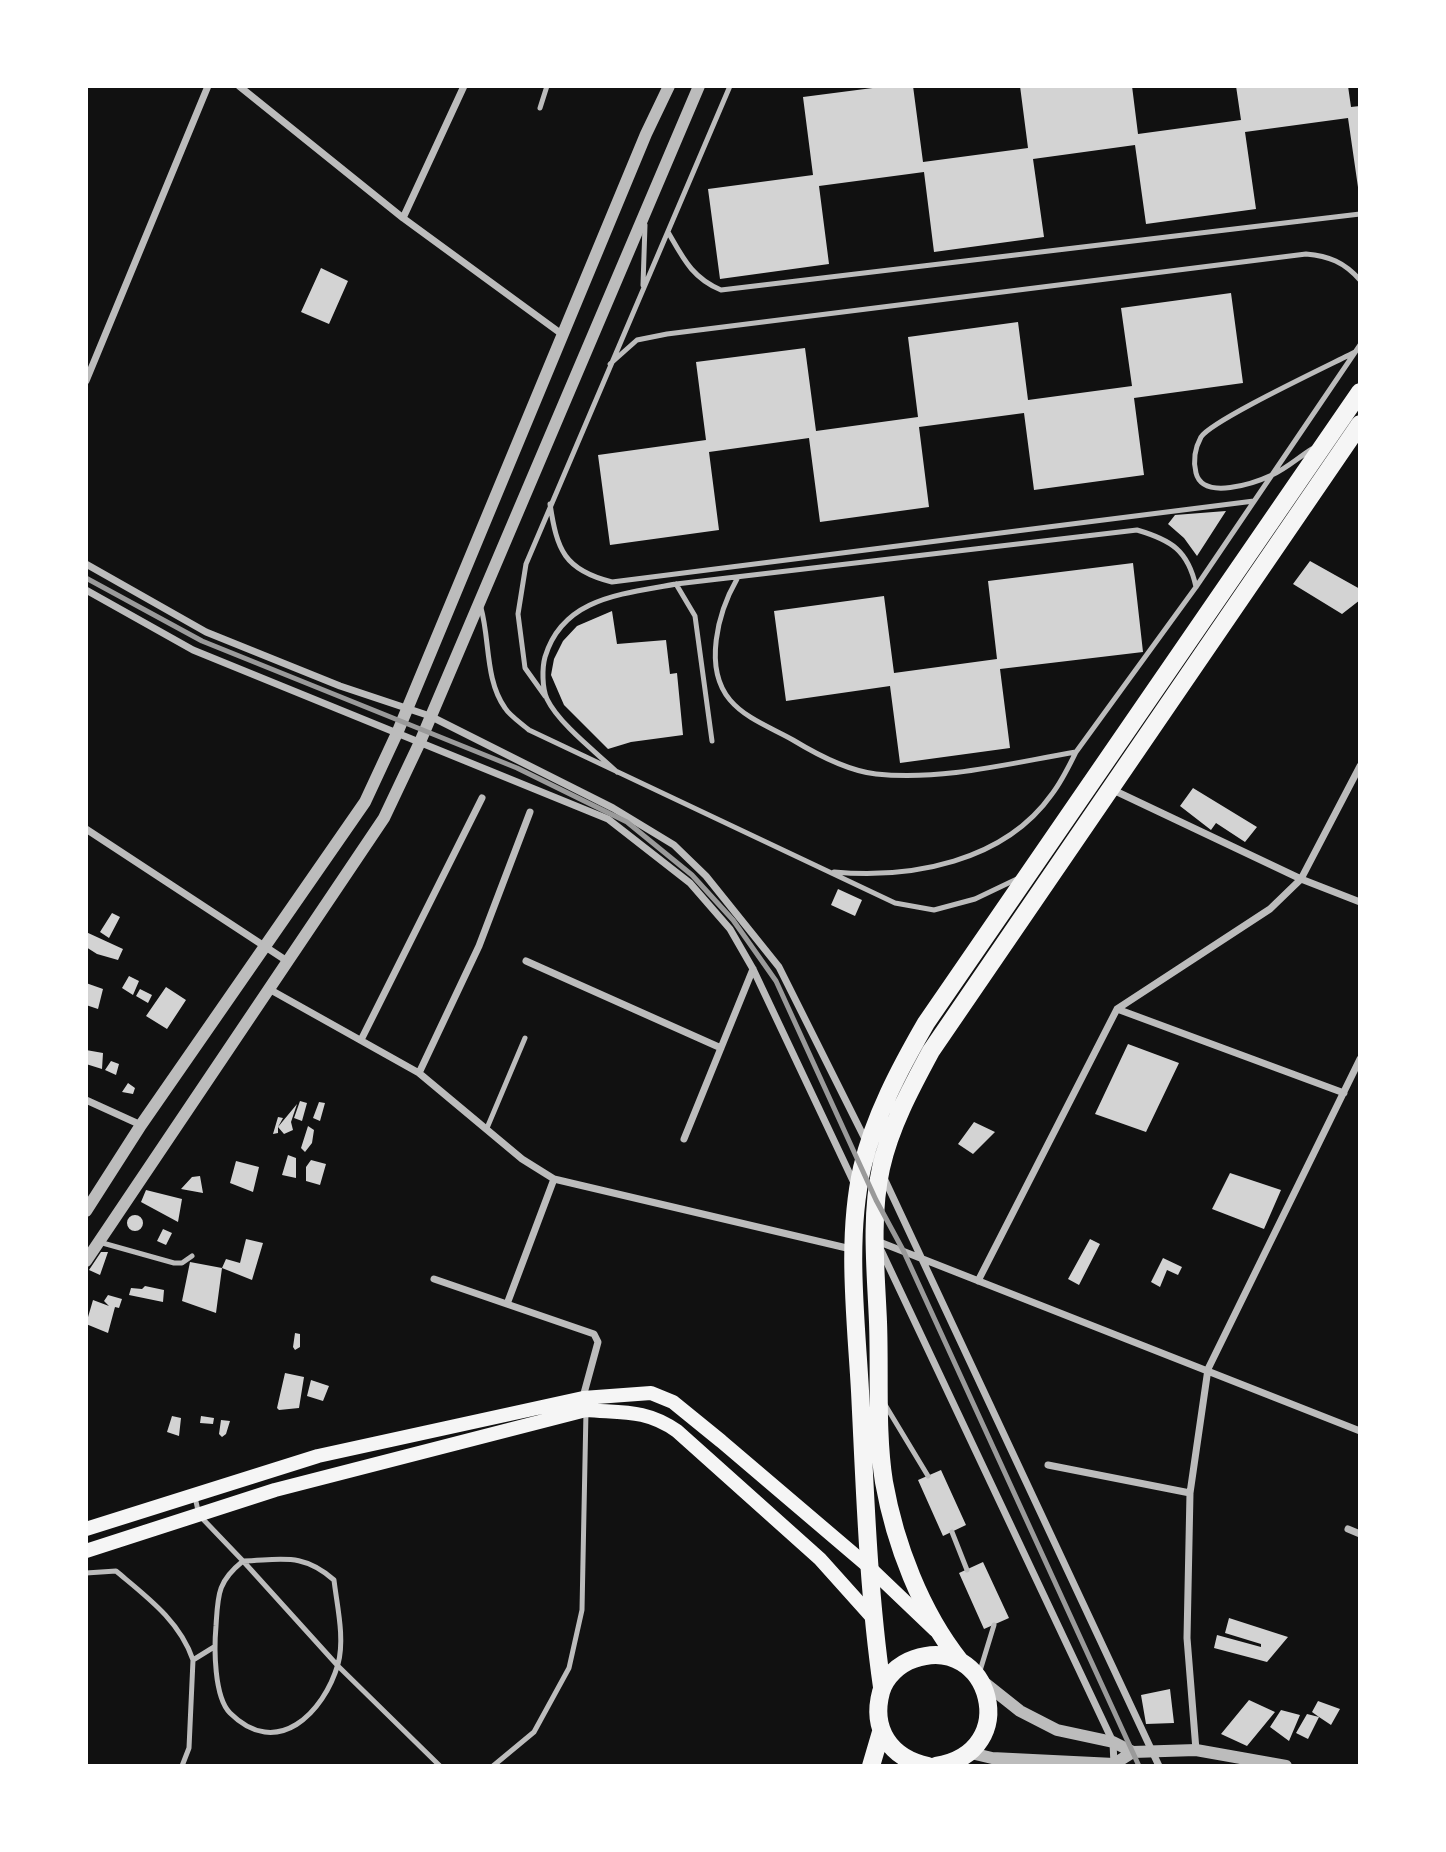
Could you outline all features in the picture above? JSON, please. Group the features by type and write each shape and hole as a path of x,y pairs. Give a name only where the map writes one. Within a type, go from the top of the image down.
{"main road":[{"path":"928,1766 910,1762 893,1750 881,1732 877,1710 882,1687 872,1617 855,1250 859,1194 868,1149 900,1068 926,1023 1360,392"},
{"path":"937,1632 893,1526 884,1479 876,1200 880,1170 906,1098 931,1051 1360,424"},
{"path":"86,1529 318,1456 651,1393 673,1402 869,1567 937,1632 960,1661 979,1678 988,1698 989,1718 983,1737 971,1752 947,1765"},
{"path":"86,1551 275,1490 584,1404 658,1418 677,1431 820,1559 872,1617"},
{"path":"882,1687 892,1672 907,1661 924,1655 943,1655 960,1661"},
{"path":"871,1766 881,1732"}],"street":[{"path":"86,381 208,86"},
{"path":"239,86 403,218 564,335"},
{"path":"403,218 464,86"},
{"path":"86,1211 141,1125 365,802 398,731 646,134 669,86"},
{"path":"86,1261 384,818 420,742 699,86"},
{"path":"86,564 206,632 340,686 408,706 613,808 674,845 706,876 779,967 880,1170 1159,1766"},
{"path":"86,590 193,650 398,731 608,819 690,883 730,929 753,969 859,1194 877,1241 1114,1742 1114,1765"},
{"path":"978,1281 1117,1009 1270,909 1301,879 1360,766"},
{"path":"1111,789 1301,879 1360,902"},
{"path":"361,1040 482,798"},
{"path":"419,1073 479,946 530,812"},
{"path":"86,829 287,961"},
{"path":"526,961 721,1048"},
{"path":"684,1139 753,969"},
{"path":"268,988 419,1073 522,1159 554,1179 855,1250"},
{"path":"1117,1009 1344,1093"},
{"path":"1196,1750 1187,1638 1190,1493 1208,1369 1360,1059"},
{"path":"86,1100 141,1125"},
{"path":"507,1304 554,1179"},
{"path":"877,1241 1360,1431"},
{"path":"434,1279 594,1334 598,1342 584,1404"},
{"path":"1048,1465 1190,1493"},
{"path":"1348,1529 1360,1534"},
{"path":"979,1678 1020,1711 1057,1730 1114,1742 1133,1752 1153,1754 1196,1750 1286,1766"},
{"path":"971,1752 992,1758 1114,1765 1133,1752"}],"lane":[{"path":"540,108 547,86"},
{"path":"617,772 569,726 525,668 518,614 526,564 730,87"},
{"path":"643,288 645,214"},
{"path":"668,232 691,272 702,282 721,290 1360,214"},
{"path":"610,364 637,340 667,334 1306,254 1327,256 1348,267 1360,280"},
{"path":"829,872 866,875 923,870 965,858 1020,828 1052,795 1076,752 1196,587 1360,345"},
{"path":"1329,437 1271,476 1222,490 1207,486 1197,476 1194,456 1202,435 1262,399 1356,352"},
{"path":"550,504 556,539 566,558 586,575 612,582 1254,501"},
{"path":"547,699 542,667 550,642 574,611 606,597 676,584 737,579 1137,530 1167,538 1192,568 1196,587"},
{"path":"737,579 727,596 717,631 717,673 730,699 754,720 813,752 873,774 926,776 1076,752"},
{"path":"676,584 695,616 712,741"},
{"path":"479,602 487,631 490,671 504,708 529,730 895,903 934,910 975,899 1031,872"},
{"path":"487,1128 525,1038"},
{"path":"99,1242 174,1263 182,1263 192,1256"},
{"path":"881,1398 928,1476"},
{"path":"493,1766 534,1732 569,1668 582,1610 584,1404"},
{"path":"195,1494 199,1515 338,1666 440,1766"},
{"path":"952,1532 967,1570"},
{"path":"302,1560 316,1564 334,1580 341,1647 338,1666 307,1720 285,1733 253,1729 229,1712 219,1689 214,1647 219,1587 228,1572 243,1561 302,1560"},
{"path":"86,1573 116,1571 159,1608 186,1640 193,1660 189,1748 182,1766"},
{"path":"979,1678 994,1625"},
{"path":"193,1660 214,1647"}],"building":[{"path":"888,86 913,86 923,162 1028,148 1020,86 1132,86 1138,134 1241,120 1236,86 1348,86 1351,107 1360,106 1360,201 1348,118 1245,132 1256,209 1146,224 1135,145 1033,159 1044,237 934,252 924,172 819,186 829,264 720,279 708,189 813,175 803,97"},
{"path":"321,268 348,281 329,324 301,312"},
{"path":"1231,293 1243,383 1134,398 1144,475 1034,490 1024,413 919,427 929,507 820,522 809,438 709,452 719,530 610,545 598,455 706,440 696,362 805,348 816,431 918,417 908,337 1018,322 1028,400 1132,386 1121,308"},
{"path":"1226,511 1197,556 1184,538 1168,524 1175,515"},
{"path":"1310,561 1360,589 1360,600 1342,614 1293,584"},
{"path":"1133,563 1143,652 1000,669 1010,748 900,763 890,686 786,701 774,611 884,596 894,673 997,659 988,581"},
{"path":"612,611 617,644 666,640 670,674 677,673 683,735 631,742 608,749 564,705 551,675 554,659 563,641 577,626"},
{"path":"1193,788 1257,827 1245,842 1216,823 1211,830 1180,806"},
{"path":"838,889 862,900 855,916 831,905"},
{"path":"112,913 120,917 109,938 100,932"},
{"path":"86,932 123,949 118,960 97,954 86,947"},
{"path":"129,976 139,981 133,995 122,988"},
{"path":"86,983 103,989 98,1009 86,1005"},
{"path":"166,987 186,1000 167,1029 146,1016"},
{"path":"140,989 152,995 148,1003 136,996"},
{"path":"1128,1044 1179,1063 1146,1132 1095,1114"},
{"path":"86,1050 103,1053 102,1069 86,1064"},
{"path":"111,1061 119,1064 116,1075 105,1070"},
{"path":"128,1083 135,1088 133,1094 122,1092"},
{"path":"300,1101 307,1103 302,1121 294,1118"},
{"path":"319,1102 325,1103 320,1121 313,1118"},
{"path":"297,1104 291,1122 293,1130 284,1134 278,1127"},
{"path":"278,1117 283,1118 278,1133 273,1134"},
{"path":"974,1122 995,1132 973,1154 958,1144"},
{"path":"308,1126 314,1130 312,1143 305,1152 301,1148"},
{"path":"288,1155 296,1158 296,1178 282,1175"},
{"path":"311,1160 326,1164 320,1185 306,1181 306,1167"},
{"path":"236,1161 259,1167 253,1192 230,1183"},
{"path":"1230,1173 1281,1190 1264,1229 1212,1209"},
{"path":"200,1176 203,1193 181,1189 192,1177"},
{"path":"146,1190 182,1199 178,1222 141,1202"},
{"path":"135,1215 143,1223 135,1231 127,1223"},
{"path":"163,1229 172,1233 166,1245 157,1241"},
{"path":"246,1239 263,1243 252,1280 222,1268 226,1259 240,1263"},
{"path":"1090,1239 1100,1244 1079,1285 1068,1279"},
{"path":"101,1252 108,1252 100,1275 89,1270"},
{"path":"1163,1258 1182,1267 1178,1275 1167,1270 1160,1287 1151,1282"},
{"path":"190,1262 222,1268 216,1313 182,1301"},
{"path":"145,1286 164,1290 163,1302 129,1295 131,1288 142,1289"},
{"path":"108,1295 122,1299 119,1308 115,1307 108,1333 86,1324 93,1300 109,1306 104,1301"},
{"path":"295,1333 300,1334 300,1347 295,1350 293,1347"},
{"path":"285,1373 304,1377 299,1408 277,1408"},
{"path":"311,1380 329,1386 323,1401 307,1396"},
{"path":"172,1416 181,1418 179,1436 167,1432"},
{"path":"201,1416 214,1418 213,1424 200,1423"},
{"path":"221,1420 230,1421 226,1434 222,1437 219,1434"},
{"path":"941,1470 966,1525 943,1536 918,1480"},
{"path":"983,1562 1009,1618 984,1629 959,1573"},
{"path":"1229,1618 1288,1637 1267,1662 1214,1648 1217,1635 1261,1647 1261,1644 1225,1633"},
{"path":"1170,1689 1174,1723 1146,1724 1141,1695"},
{"path":"1249,1700 1275,1712 1247,1746 1221,1734"},
{"path":"1318,1701 1340,1709 1331,1725 1312,1712"},
{"path":"1281,1710 1300,1715 1289,1741 1270,1727"},
{"path":"1307,1714 1319,1717 1308,1739 1296,1733"}],"railway":[{"path":"86,578 202,641 517,768 627,822 692,875 733,920 776,981 876,1200 903,1250 1139,1766"}]}
